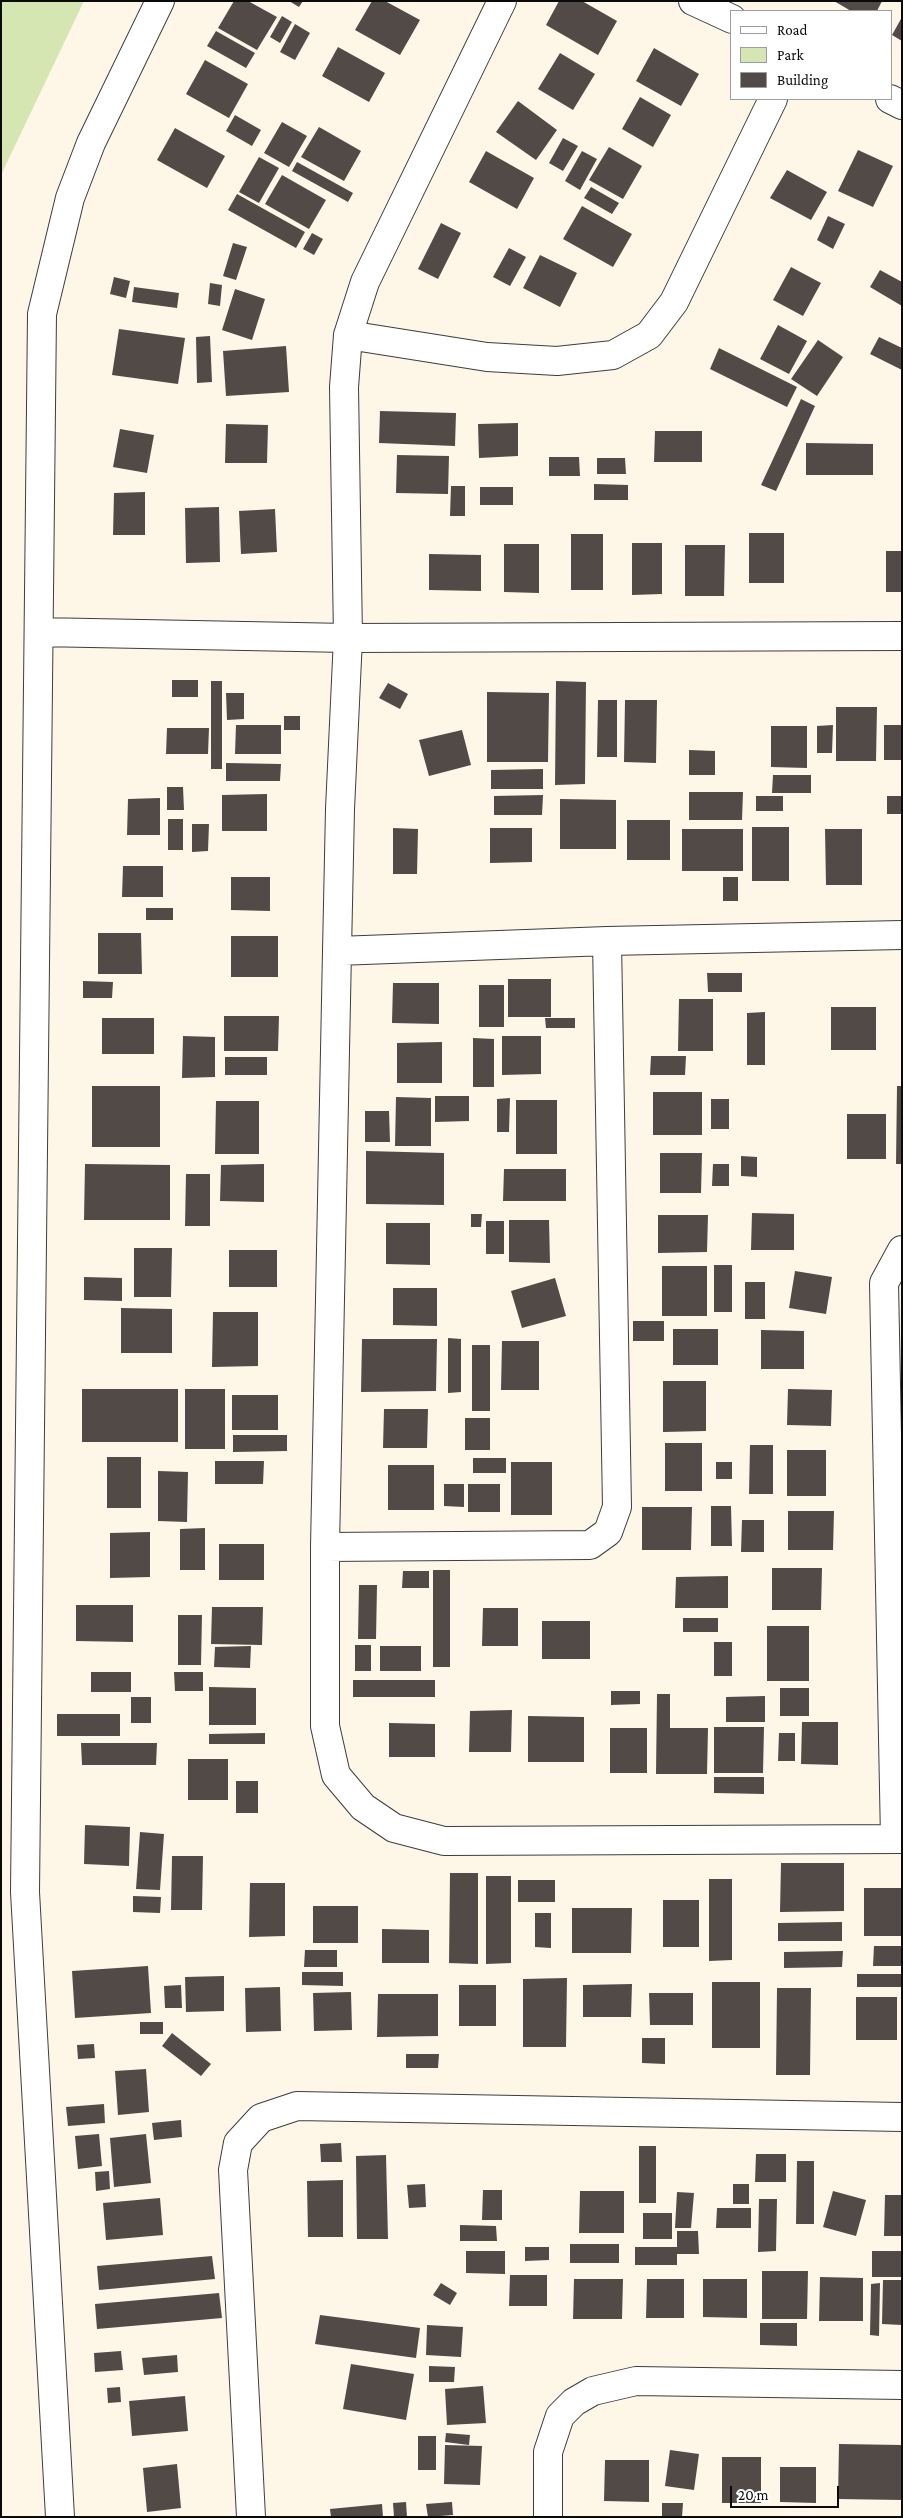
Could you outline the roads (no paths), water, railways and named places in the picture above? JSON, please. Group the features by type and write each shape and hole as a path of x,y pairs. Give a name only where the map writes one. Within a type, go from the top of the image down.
{"street":[{"path":"60,2517 25,1892 42,314 70,198 91,143 160,1"},
{"path":"502,1 365,282 348,335 344,387 348,638 340,809 325,1547 325,1726 336,1775 364,1807 394,1828 444,1841 898,1839 884,1283 902,1250"},
{"path":"693,1 730,19"},
{"path":"348,335 487,357 557,361 613,355 649,334 674,302 773,100"},
{"path":"39,632 348,638 902,636"},
{"path":"337,951 607,941 902,935"},
{"path":"325,1547 590,1545 608,1532 617,1507 607,941"},
{"path":"251,2517 233,2170 238,2142 261,2118 297,2106 902,2117"},
{"path":"548,2517 548,2452 560,2416 574,2402 593,2391 636,2381 902,2385"}]}
